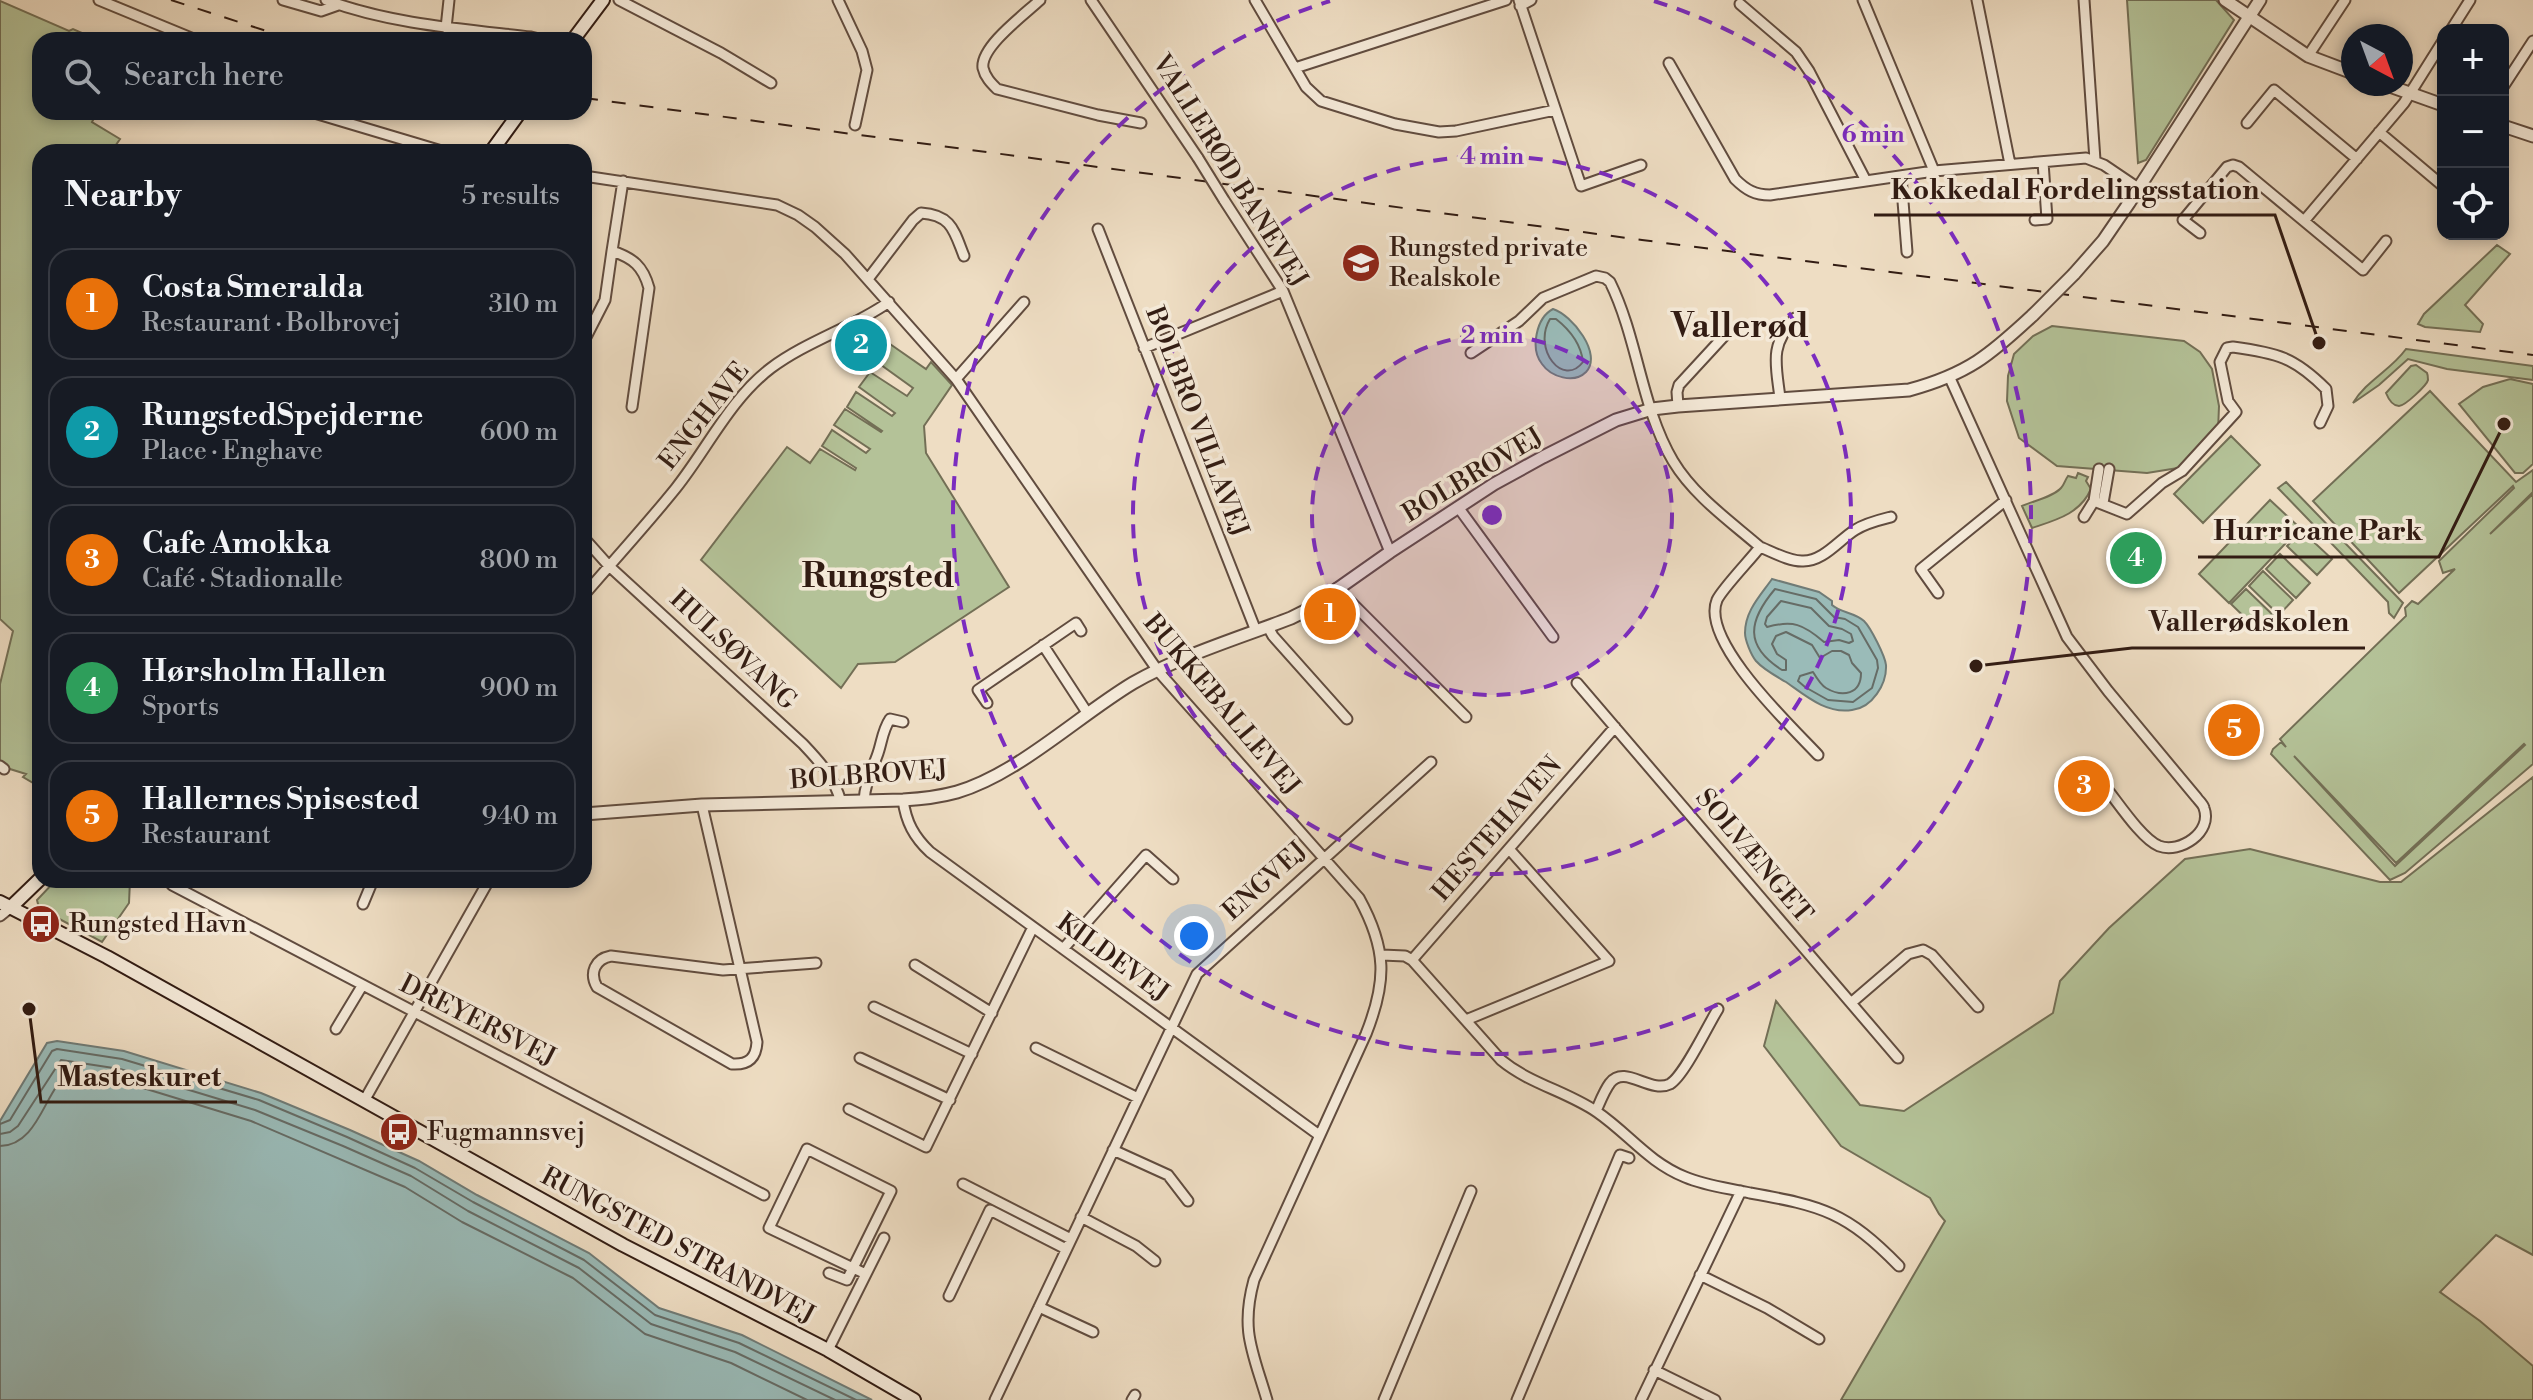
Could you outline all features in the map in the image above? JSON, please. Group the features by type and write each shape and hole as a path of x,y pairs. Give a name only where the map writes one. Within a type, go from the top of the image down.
{"main road":[{"path":"579,32 603,0"},
{"path":"497,144 514,120"},
{"path":"3,909 32,885"},
{"name":"RUNGSTED STRANDVEJ","path":"3,909 107,957 623,1245 828,1350 914,1400"}],"street":[{"path":"99,0 177,32"},
{"path":"283,0 321,11 338,5 356,4 446,28 484,32"},
{"path":"326,0 338,5"},
{"path":"446,28 449,0"},
{"path":"619,0 771,83"},
{"path":"838,0 866,64 855,125"},
{"path":"1040,0 990,47 983,68 987,79 997,89 1141,123"},
{"name":"VALLERØD BANEVEJ","path":"1091,0 1283,291 1390,552"},
{"path":"1255,0 1306,87 1321,101 1395,124 1439,132 1555,110"},
{"path":"1295,68 1506,0"},
{"path":"1531,0 1520,3 1581,186 1641,165"},
{"path":"1863,0 1934,171"},
{"path":"1977,0 2010,164"},
{"path":"2084,0 2095,160"},
{"path":"2225,0 2308,56 2341,68"},
{"name":"BOLBROVEJ","path":"592,813 702,805 903,800 958,792 1007,769 1134,683 1309,609 1494,484 1616,420 1652,409 1678,406 1897,391 1930,384 1949,376 1985,358 2033,315 2103,241 2260,0"},
{"path":"2308,56 2345,0"},
{"path":"2455,24 2470,0"},
{"path":"1740,4 1796,52 1866,181"},
{"path":"2509,78 2533,41"},
{"path":"2413,87 2437,50"},
{"path":"1669,63 1735,179 1750,192 1770,195 1934,171 2086,158 2095,160 2138,188"},
{"path":"2247,123 2274,90 2357,159"},
{"path":"2413,94 2437,103"},
{"path":"2304,221 2408,96"},
{"path":"338,120 418,144"},
{"path":"2509,128 2533,136"},
{"path":"2379,132 2437,181"},
{"path":"2035,220 2047,219 2043,162"},
{"path":"2200,233 2183,220 2227,167 2233,165 2363,270 2386,241"},
{"path":"1901,176 1907,252"},
{"name":"BUKKEBALLEVEJ","path":"592,177 777,205 815,227 868,279 956,379 1158,671 1359,898 1377,936 1382,955 1382,979 1377,1006 1254,1280 1247,1303 1250,1351 1267,1400"},
{"path":"592,325 605,300 623,181"},
{"path":"868,279 921,213 947,220 955,231 964,256"},
{"name":"BOLBRO VILLAVEJ","path":"1098,229 1256,631"},
{"path":"612,251 628,256 638,264 649,288 632,407"},
{"path":"1471,353 1519,321 1543,298 1600,276 1610,282 1614,290 1661,436 1682,474 1760,547 1791,559 1811,560 1856,529 1891,517"},
{"path":"1144,348 1283,291"},
{"name":"ENGHAVE","path":"592,586 676,487 757,379 795,352 889,302"},
{"path":"956,379 1024,302"},
{"path":"1780,398 1775,352 1784,330 1795,318"},
{"path":"1678,406 1679,385 1726,334"},
{"path":"2099,502 2127,514 2162,483 2182,471 2236,412 2228,401 2220,362 2227,348 2272,352 2296,363 2316,378 2326,389 2328,406 2320,423"},
{"path":"1949,376 2067,637 2197,798 2204,808 2205,817 2193,840 2182,847 2170,849 2156,845 2107,789"},
{"path":"2084,517 2099,502 2104,469"},
{"path":"1938,593 1921,569 2006,500"},
{"path":"1458,507 1553,637"},
{"name":"HULSØVANG","path":"592,547 803,744 826,769 837,787 841,802"},
{"path":"1760,547 1717,600 1719,632 1737,666 1818,755"},
{"path":"1337,588 1466,717"},
{"path":"987,703 978,690 1076,623 1081,631"},
{"path":"1268,627 1347,719"},
{"path":"1043,645 1088,714"},
{"name":"SOLVÆNGET","path":"1577,683 1898,1058"},
{"path":"864,801 865,784 878,755 884,727 890,719 903,722"},
{"name":"HESTEHAVEN","path":"1412,960 1615,727"},
{"name":"ENGVEJ","path":"995,1400 1202,968 1431,762"},
{"name":"KILDEVEJ","path":"903,800 905,816 912,830 930,852 1319,1135"},
{"path":"702,805 741,970 757,1042 756,1053 751,1061 732,1064 602,991 593,976 596,964 611,956 723,970 741,970 816,963"},
{"path":"1466,1020 1609,961 1509,849"},
{"path":"1063,949 1146,855 1173,879"},
{"name":"DREYERSVEJ","path":"178,888 764,1195"},
{"path":"363,904 370,888"},
{"path":"364,1101 484,888"},
{"path":"849,1109 926,1147 1033,927"},
{"path":"1851,1003 1908,954 1923,950 1932,955 1978,1007"},
{"path":"1382,955 1405,956 1412,960 1516,1072 1596,1111 1663,1167 1708,1185 1803,1202 1830,1212 1853,1224 1899,1266"},
{"path":"915,965 992,1013"},
{"path":"336,1029 362,986"},
{"path":"874,1007 972,1054"},
{"path":"1596,1111 1609,1084 1619,1077 1626,1076 1653,1086 1662,1086 1678,1078 1718,1009"},
{"path":"1036,1048 1138,1098"},
{"path":"860,1058 950,1100"},
{"path":"829,1273 847,1280 853,1268 891,1191 807,1149 769,1228 853,1268 866,1274"},
{"path":"1113,1150 1168,1175 1188,1201"},
{"path":"1517,1400 1620,1155 1629,1158"},
{"path":"963,1184 1071,1239"},
{"path":"1384,1400 1471,1191"},
{"path":"1641,1400 1741,1191"},
{"path":"949,1296 990,1210 1066,1249"},
{"path":"1081,1217 1136,1246 1155,1261"},
{"path":"828,1350 884,1238"},
{"path":"1700,1275 1767,1308 1819,1339"},
{"path":"1039,1307 1093,1332"},
{"path":"1654,1370 1715,1400"}],"green space":[{"path":"2127,0 2216,0 2234,20 2146,160 2138,163"},
{"path":"0,1 69,31 80,32 32,32 32,120 93,120 120,139 117,144 32,144 32,782 23,777 26,774 10,769 0,761 0,684 13,631 0,619"},
{"path":"2497,245 2510,254 2465,305 2483,324 2480,332 2418,324 2424,314"},
{"path":"2052,326 2184,341 2200,352 2212,369 2219,406 2218,431 2184,467 2147,473 2057,466 2019,438 2007,401 2008,376 2014,354 2033,336"},
{"path":"890,344 926,369 931,362 952,385 924,426 926,453 1009,587 895,662 858,664 841,688 701,560 787,447 810,463 820,449 855,470 822,446 832,430 866,453 870,449 834,425 845,409 882,431 847,407 856,392 892,416 895,413 859,387 870,372 907,396 913,388 877,362"},
{"path":"2406,349 2533,366 2533,380 2447,369 2408,359 2353,403"},
{"path":"2416,365 2427,373 2427,383 2406,403 2394,405 2386,393 2411,366"},
{"path":"2510,379 2533,384 2533,464 2523,473 2515,473 2459,404 2483,387"},
{"path":"2430,391 2516,482 2533,470 2533,492 2490,534 2533,494 2533,764 2405,873 2390,880 2271,754 2281,742 2286,747 2280,739 2406,616 2405,608 2412,601 2418,604 2455,569 2443,573 2439,561 2514,488 2399,593 2313,501","holes":["2525,745 2395,866 2294,756 2396,863"]},
{"path":"2231,436 2260,465 2203,523 2174,494"},
{"path":"2078,473 2088,477 2086,481 2091,489 2081,505 2066,515 2032,528 2022,506 2053,494 2062,487 2068,476 2076,478"},
{"path":"2286,482 2403,603 2394,618 2389,613 2388,602 2278,488"},
{"path":"2270,500 2300,528 2229,603 2199,574"},
{"path":"2302,531 2332,559 2317,575 2287,546"},
{"path":"2280,554 2310,583 2296,598 2266,569"},
{"path":"2263,571 2293,600 2279,615 2249,586"},
{"path":"2246,589 2276,618 2261,633 2231,604"},
{"path":"2533,777 2533,1255 2496,1235 2440,1292 2533,1366 2533,1400 1841,1400 1945,1221 1930,1198 1841,1146 1764,1046 1776,1001 1860,1105 1904,1111 2053,1013 2060,981 2109,928 2185,859 2250,849 2380,882 2401,882"},
{"path":"48,888 130,888 129,903 102,942 39,908 37,900"}],"water":[{"path":"1553,309 1569,319 1588,346 1590,364 1581,376 1569,378 1557,375 1546,369 1538,358 1536,342 1539,326"},
{"path":"1772,579 1819,592 1836,608 1856,616 1867,625 1880,649 1886,672 1877,694 1866,705 1843,711 1825,707 1756,661 1746,639 1746,625 1754,604"},
{"path":"57,1041 124,1051 261,1093 350,1130 419,1161 589,1253 659,1308 742,1335 872,1400 0,1400 0,1121 47,1043"}],"railway":[{"path":"171,0 269,32"},
{"path":"592,99 1642,240 2533,355"}],"place":[{"name":"Rungsted private Realskole","path":"1361,263"},
{"name":"Kokkedal Fordelingsstation","path":"2319,343"},
{"name":"RungstedSpejderne","path":"861,345"},
{"name":"Hurricane Park","path":"2504,424"},
{"name":"Hørsholm Hallen","path":"2136,558"},
{"name":"Costa Smeralda","path":"1330,614"},
{"name":"Vallerødskolen","path":"1976,666"},
{"name":"Hallernes Spisested","path":"2234,730"},
{"name":"Cafe Amokka","path":"2084,786"},
{"name":"Rungsted Havn","path":"41,924"},
{"name":"Masteskuret","path":"29,1009"},
{"name":"Fugmannsvej","path":"399,1132"}],"district":[{"name":"Vallerød","path":"1740,327"},
{"name":"Rungsted","path":"878,577"}]}
